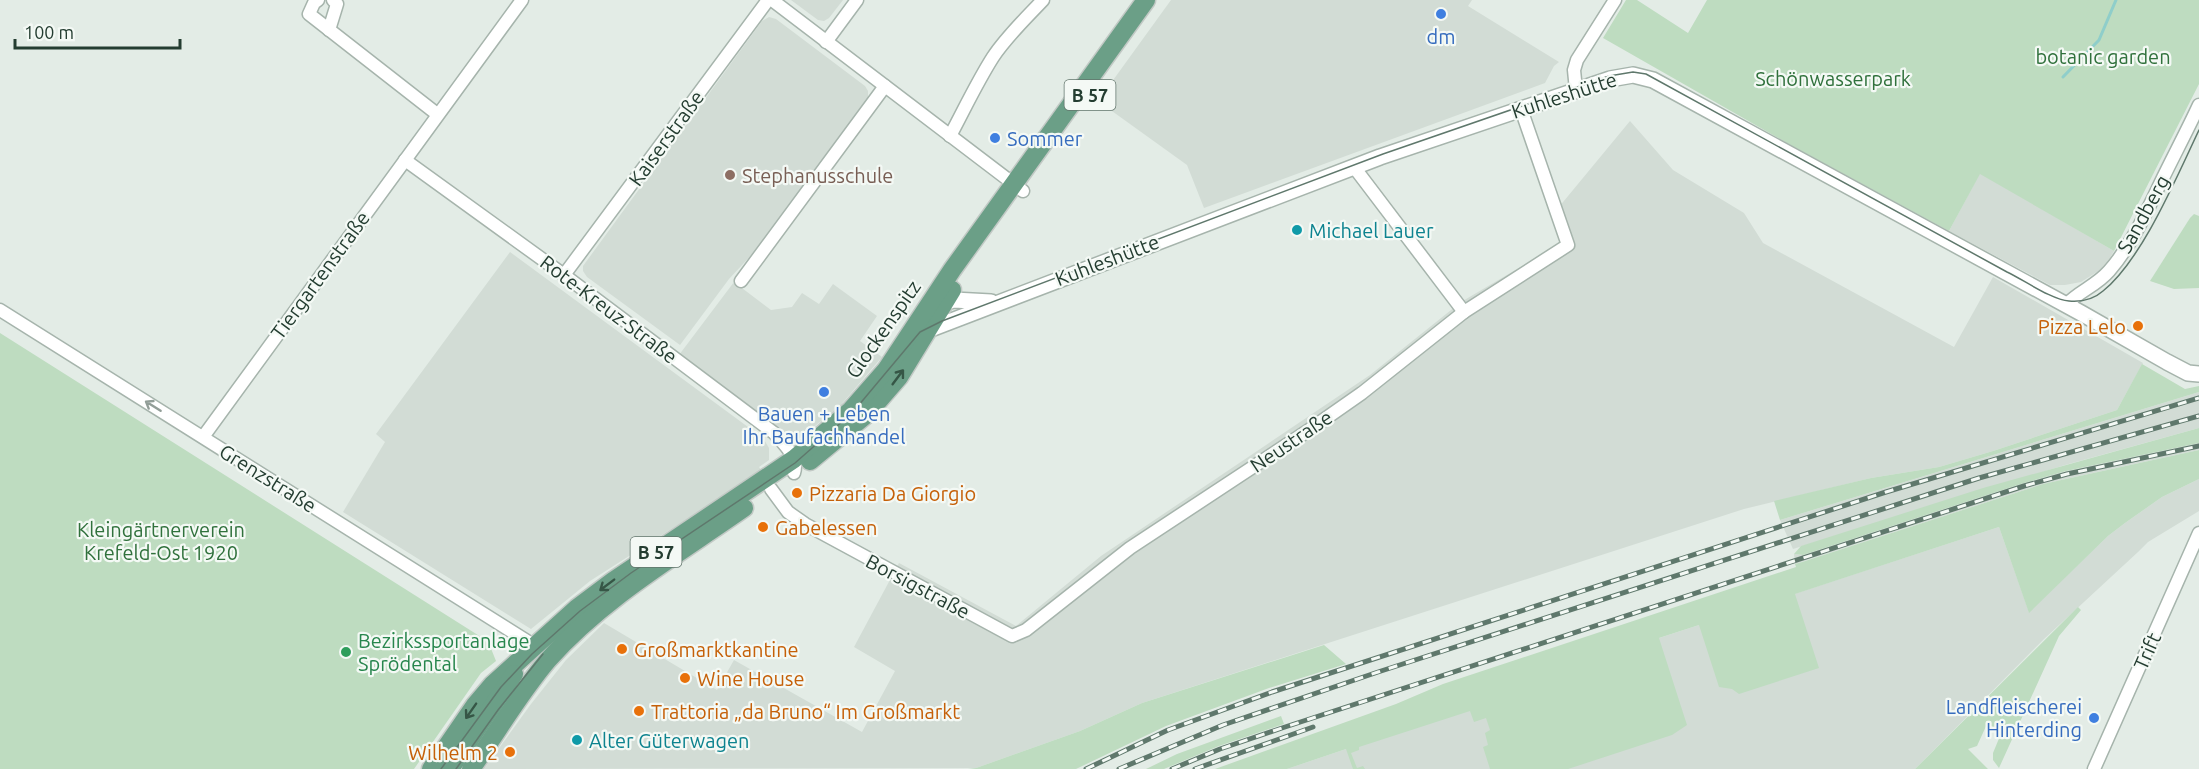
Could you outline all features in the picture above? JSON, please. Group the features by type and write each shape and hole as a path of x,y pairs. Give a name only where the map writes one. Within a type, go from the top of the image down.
{"main road":[{"name":"Glockenspitz","path":"922,327 944,302 1018,188 1146,0"},
{"name":"Glockenspitz","path":"531,650 578,608 613,581 794,466 867,414 898,377 952,270 1018,188 1159,0"},
{"name":"Glockenspitz","path":"471,769 513,705 550,658 605,606 771,489 794,466"},
{"path":"431,769 475,705 494,682 531,650"},
{"name":"B 57","path":"450,769 531,650"}],"street":[{"path":"318,0 309,14 437,114"},
{"path":"328,30 337,4 333,0"},
{"name":"Tiergartenstraße","path":"203,436 522,0"},
{"name":"Kaiserstraße","path":"564,275 768,0"},
{"path":"772,0 1018,188"},
{"path":"826,42 857,0"},
{"path":"950,136 994,56 1043,0"},
{"path":"1576,90 1574,70 1577,60 1615,0"},
{"name":"Kuhleshütte","path":"922,327 998,302 1354,167 1623,75 1641,76 1653,80 2167,362 2188,373 2199,374"},
{"path":"741,282 885,86"},
{"name":"Sandberg","path":"2066,305 2076,295 2098,283 2111,269 2143,219 2199,105"},
{"name":"Neustraße","path":"1012,636 1026,630 1130,548 1347,404 1464,312 1568,245 1521,109"},
{"name":"Rote-Kreuz-Straße","path":"405,159 774,433 794,466"},
{"path":"1354,167 1464,312"},
{"path":"944,302 954,300 998,302"},
{"name":"Grenzstraße","path":"0,310 203,436 531,650"},
{"name":"Borsigstraße","path":"771,489 788,512 805,524 1012,636"},
{"name":"Trift","path":"2094,769 2199,533"}],"shaded area":[{"path":"791,0 843,0 824,21 818,20"},
{"path":"1171,0 1472,0 1468,6 1559,62 1554,66 1545,83 1204,208 1187,165 1098,101"},
{"name":"Stephanusschule","path":"769,17 776,19 865,86 868,98 757,249 729,279 680,345 587,277 583,266 762,21"},
{"path":"1630,121 1673,170 1744,213 1763,243 1954,347 1993,277 2143,363 2117,410 1939,467 1871,478 1744,509 1142,703 1080,731 976,768 484,769 566,660 604,623 717,690 734,660 862,732 895,671 854,647 899,563 1016,626 1101,556 1370,375 1461,302 1563,242 1554,213"},
{"path":"1980,173 2114,251 2110,258 2100,270 2081,282 2050,285 1949,231"},
{"path":"510,252 763,438 769,448 769,460 759,467 762,471 590,581 531,629 343,512 385,442 376,434"},
{"path":"734,282 771,310 792,307 802,293 819,304 833,284 877,316 860,341 882,357 840,406 795,442 679,355"},
{"path":"2199,392 2199,428 2065,465 1793,549 1780,520"},
{"path":"2199,443 2199,450 2043,484 1795,564 1794,554 1803,555 2024,483 2066,471"},
{"path":"2199,479 2199,511 2148,542 2044,639 1915,769 1287,769 1346,749 1485,695 1999,527 2029,612 2108,536 2162,497"}],"green space":[{"name":"Schönwasserpark","path":"1626,0 1637,0 1688,33 1707,0 2199,0 2199,84 2114,251 1980,174 1949,231 1787,143 1603,38"},
{"path":"2194,214 2199,216 2199,288 2174,289 2150,281 2190,218"},
{"name":"Kleingärtnerverein Krefeld-Ost 1920","path":"0,333 481,637 490,646 496,661 481,673 414,769 0,769"},
{"path":"2142,364 2185,389 2199,386 2199,392 1780,520 1774,501 1871,478 1939,467 2117,410"},
{"path":"2199,428 2199,443 2066,471 1803,555 1794,554 1801,546 1983,488"},
{"path":"2199,450 2199,479 2162,497 2108,536 2029,613 1999,527 1795,594 1819,668 1739,694 1732,689 1719,687 1699,625 1659,638 1687,725 1672,735 1568,769 1490,769 1483,747 1488,745 1485,733 1490,730 1486,718 1474,722 1470,711 1359,747 1359,750 1351,753 1357,768 1363,766 1365,769 1353,769 1346,749 1287,769 1215,769 1396,704 1443,684 1796,567 1795,564 2043,484"},
{"path":"2078,607 2081,610 2059,636 1999,768 1993,760 1993,753 2000,736 1997,735 1999,730 1987,724 1977,746 1968,749 1988,769 1915,769"},
{"path":"1324,645 1346,664 1269,688 1166,726 1076,769 968,769 1080,731 1142,703"},
{"path":"1281,716 1284,724 1219,746 1164,769 1146,769 1177,754"}],"waterway":[{"path":"2063,77 2099,40 2116,0"}],"tram line":[{"path":"441,769 501,687 532,654 580,611 631,573 795,463 853,412 920,332 942,321 1383,154 1609,76 1633,72 1646,74 2038,289 2062,300 2074,301 2099,294 2117,277 2131,259 2145,239 2199,130"},
{"path":"456,769 498,710 543,654"}],"railway":[{"path":"1086,769 1168,730 1272,692 1886,492 2199,398"},
{"path":"1119,769 1223,725 1378,672 1979,478 2199,416"},
{"path":"1172,769 1220,749 1282,728 2024,486 2067,474 2199,446"},
{"path":"1195,769 1313,727"}],"place":[{"name":"dm","path":"1441,14"},
{"name":"Sommer","path":"995,138"},
{"name":"Stephanusschule","path":"730,175"},
{"name":"Michael Lauer","path":"1297,230"},
{"name":"Pizza Lelo","path":"2138,326"},
{"name":"Bauen + Leben Ihr Baufachhandel","path":"824,392"},
{"name":"Pizzaria Da Giorgio","path":"797,493"},
{"name":"Gabelessen","path":"763,527"},
{"name":"Großmarktkantine","path":"622,649"},
{"name":"Bezirkssportanlage Sprödental","path":"346,652"},
{"name":"Wine House","path":"685,678"},
{"name":"Trattoria „da Bruno“ Im Großmarkt","path":"639,711"},
{"name":"Landfleischerei Hinterding","path":"2094,718"},
{"name":"Alter Güterwagen","path":"577,740"},
{"name":"Wilhelm 2","path":"510,752"}],"park label":[{"name":"botanic garden","path":"2103,56"}]}
